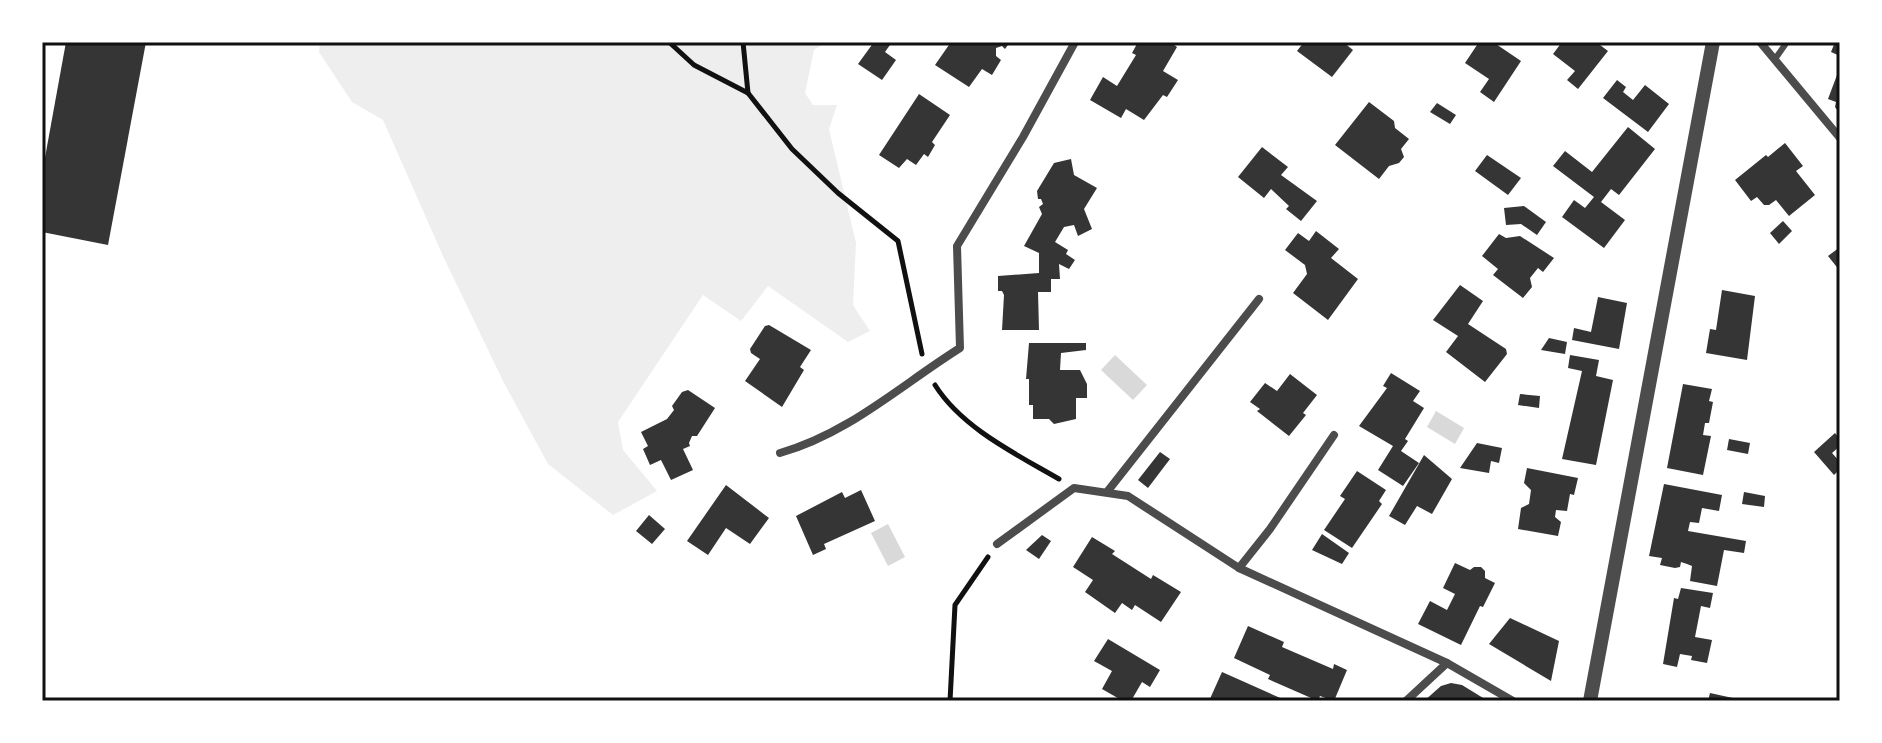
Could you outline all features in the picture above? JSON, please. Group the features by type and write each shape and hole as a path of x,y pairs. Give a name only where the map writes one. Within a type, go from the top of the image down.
{"street":[{"path":"780,453 801,447 864,415 960,348 957,246 1023,137 1075,42"},
{"path":"1590,701 1713,42"},
{"path":"1760,42 1840,138"},
{"path":"1107,492 1259,299"},
{"path":"1239,568 1270,529 1334,435"},
{"path":"997,544 1074,488 1128,496 1239,568 1447,663 1513,701"},
{"path":"1406,701 1447,663"}],"lane":[{"path":"1775,59 1787,42"}],"path":[{"path":"669,42 694,65 748,93 792,149 838,193 898,241 925,370 946,403 1003,446 1074,488"},
{"path":"743,42 748,93"},
{"path":"950,701 955,605 997,544"}],"shaded area":[{"path":"320,42 826,42 814,50 805,93 813,105 837,105 829,129 856,243 853,305 870,331 848,342 768,286 741,321 703,295 618,422 623,450 657,491 613,515 548,464 503,381 443,256 383,120 352,102 319,52"},
{"path":"1115,355 1147,385 1133,400 1101,370"},
{"path":"1436,411 1464,428 1455,444 1427,427"},
{"path":"888,524 905,557 888,566 871,533"}],"building":[{"path":"66,42 146,42 108,245 42,232 42,174"},
{"path":"874,42 892,42 885,52 896,60 882,80 858,64"},
{"path":"951,42 1010,42 1005,49 1002,46 996,48 996,56 1001,60 992,75 982,69 969,87 935,65"},
{"path":"1138,42 1170,42 1177,47 1163,71 1178,80 1167,97 1163,95 1144,120 1126,109 1121,118 1090,100 1103,77 1117,86 1136,55 1132,53"},
{"path":"1304,42 1343,42 1353,50 1332,77 1297,51"},
{"path":"1479,42 1493,42 1521,61 1494,102 1480,92 1489,79 1465,63"},
{"path":"1562,42 1596,42 1608,51 1578,89 1567,80 1575,71 1553,54"},
{"path":"1835,42 1840,42 1840,56 1831,52"},
{"path":"1840,67 1840,114 1835,107 1836,102 1828,99"},
{"path":"1617,80 1626,87 1623,92 1633,100 1645,85 1669,104 1648,132 1603,98"},
{"path":"919,94 950,115 932,142 935,145 928,157 924,154 916,165 907,159 899,168 879,155"},
{"path":"1369,102 1394,121 1395,128 1409,139 1401,149 1404,157 1399,163 1389,166 1379,179 1335,145"},
{"path":"1437,103 1456,115 1450,124 1430,112"},
{"path":"1628,127 1655,149 1619,195 1611,189 1601,202 1625,220 1604,248 1562,217 1574,200 1585,208 1594,197 1553,166 1565,151 1592,172"},
{"path":"1785,143 1803,166 1796,171 1815,195 1789,216 1776,200 1769,205 1764,205 1757,197 1751,201 1735,180"},
{"path":"1262,147 1288,167 1281,175 1317,201 1301,221 1286,209 1289,206 1271,189 1264,198 1238,177"},
{"path":"1487,155 1521,178 1508,195 1475,171"},
{"path":"1071,159 1074,175 1097,188 1084,209 1092,229 1078,236 1074,225 1064,227 1055,242 1068,250 1066,254 1075,260 1069,269 1059,264 1060,279 1051,279 1051,292 1038,292 1039,330 1002,330 1004,295 998,291 998,276 1039,273 1039,253 1024,246 1042,214 1039,207 1043,204 1038,199 1037,191 1054,163"},
{"path":"1524,206 1546,222 1537,235 1521,224 1506,225 1504,208"},
{"path":"1783,221 1792,231 1779,244 1770,233"},
{"path":"1316,231 1339,249 1331,258 1358,279 1328,320 1293,293 1307,274 1305,265 1285,250 1298,233 1309,241"},
{"path":"1499,234 1506,238 1520,236 1554,258 1543,272 1538,268 1530,278 1532,287 1523,298 1493,275 1498,269 1482,256"},
{"path":"1840,247 1840,271 1828,256"},
{"path":"1460,285 1483,301 1468,324 1506,349 1507,354 1485,382 1446,352 1458,336 1433,320"},
{"path":"1722,290 1755,296 1747,360 1706,353 1710,329 1716,330"},
{"path":"1598,297 1627,303 1619,349 1572,340 1574,328 1591,332"},
{"path":"769,325 811,350 800,367 804,370 782,407 745,381 760,359 750,349 765,326"},
{"path":"1549,338 1567,342 1565,354 1541,350"},
{"path":"1029,343 1086,343 1086,350 1061,353 1060,370 1080,370 1087,384 1087,398 1076,398 1076,419 1054,424 1049,419 1033,419 1033,405 1029,405 1029,379 1026,379"},
{"path":"1570,355 1599,360 1596,376 1613,380 1596,465 1562,459 1582,371 1568,368"},
{"path":"1391,373 1420,391 1413,401 1424,408 1401,451 1419,463 1403,486 1378,470 1393,446 1359,426 1387,388 1383,386"},
{"path":"1290,374 1317,395 1289,436 1250,402 1265,383 1277,391"},
{"path":"1683,384 1712,389 1709,423 1705,423 1703,435 1711,436 1703,475 1667,468"},
{"path":"688,390 715,408 697,436 692,436 690,446 683,449 693,470 671,480 661,460 650,465 643,449 648,446 641,432 667,419 682,392"},
{"path":"1520,394 1540,396 1539,408 1518,405"},
{"path":"1835,433 1840,439 1840,446 1832,453 1840,462 1840,469 1834,475 1814,452"},
{"path":"1729,439 1750,443 1748,454 1727,450"},
{"path":"1477,443 1502,448 1499,463 1491,461 1489,473 1460,468"},
{"path":"1160,452 1170,459 1148,488 1138,480"},
{"path":"1424,455 1452,479 1432,514 1417,506 1405,525 1389,516"},
{"path":"1527,468 1578,478 1574,495 1570,494 1567,511 1556,510 1555,517 1561,522 1558,536 1518,529 1521,508 1529,504 1531,490 1524,483"},
{"path":"1357,471 1386,490 1379,501 1382,504 1352,548 1324,530 1345,499 1340,496"},
{"path":"1664,484 1722,495 1719,511 1702,508 1699,523 1690,522 1688,531 1746,541 1744,553 1724,550 1717,586 1690,581 1692,566 1681,562 1680,567 1675,568 1660,565 1662,558 1649,556"},
{"path":"726,485 769,518 750,544 726,528 708,555 687,541"},
{"path":"861,490 875,521 824,544 826,549 813,555 796,516 842,492 845,498"},
{"path":"1744,492 1765,496 1764,507 1742,504"},
{"path":"649,515 665,529 652,544 636,531"},
{"path":"1322,534 1349,553 1342,564 1312,550"},
{"path":"1042,535 1051,541 1039,559 1026,550"},
{"path":"1092,537 1151,579 1153,575 1181,592 1161,622 1135,605 1132,610 1122,603 1115,613 1085,592 1093,580 1073,567"},
{"path":"1455,563 1470,570 1481,567 1485,578 1495,583 1461,645 1418,624 1430,601 1447,610 1455,594 1443,588"},
{"path":"1681,588 1713,593 1710,608 1701,606 1695,637 1712,640 1707,663 1680,654 1677,667 1663,664 1674,598 1678,599"},
{"path":"1510,618 1559,641 1551,681 1489,644"},
{"path":"1248,626 1284,642 1282,647 1333,669 1334,664 1347,670 1334,701 1320,696 1318,701 1268,679 1270,675 1234,658"},
{"path":"1108,639 1160,670 1150,687 1142,682 1131,701 1123,701 1102,689 1112,671 1094,661"},
{"path":"1222,672 1287,701 1209,701"},
{"path":"1451,683 1462,685 1488,701 1424,701 1441,686"},
{"path":"1710,693 1742,700 1742,701 1708,701"}]}
